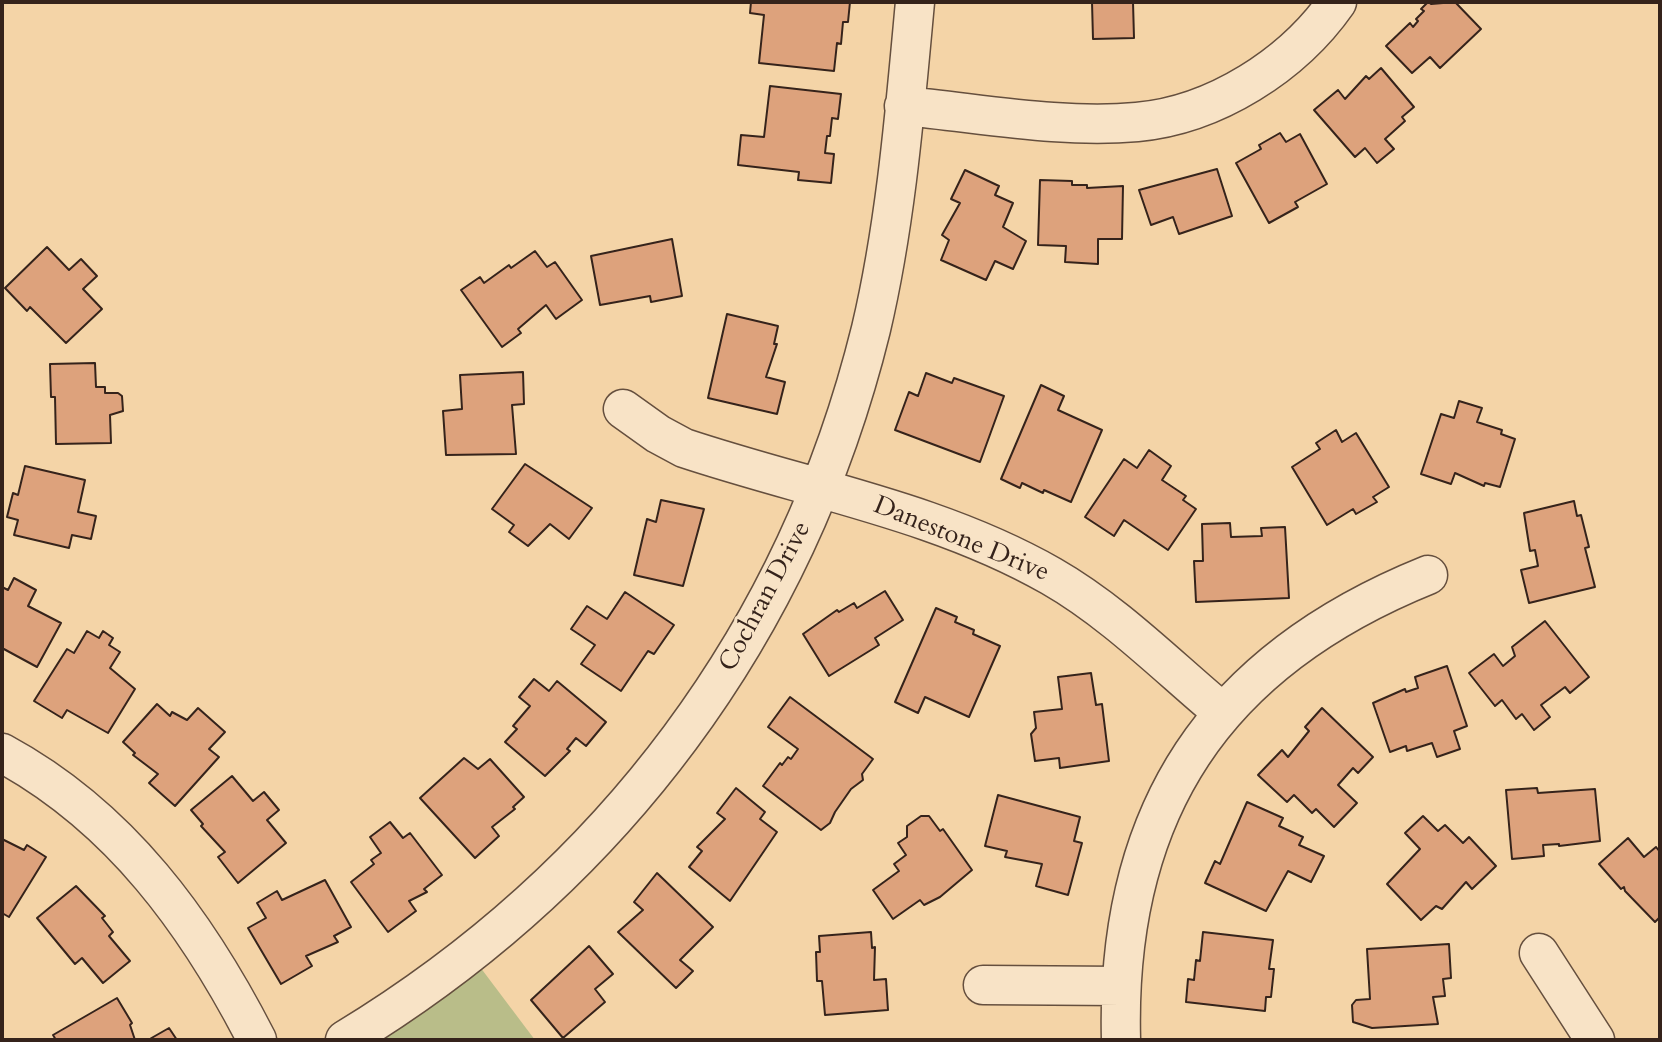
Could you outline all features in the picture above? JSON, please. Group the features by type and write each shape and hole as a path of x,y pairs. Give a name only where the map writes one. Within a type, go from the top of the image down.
{"street":[{"name":"Cochran Drive","path":"345,1040 425,989 552,886 650,779 736,658 822,487 873,316 883,268 915,2"},
{"path":"904,106 1085,123 1141,122 1161,118 1215,100 1261,75 1298,45 1337,2"},
{"name":"Danestone Drive","path":"623,409 643,425 678,445 822,487 968,538 1052,577 1091,603 1223,712"},
{"path":"1121,1040 1121,986 1129,907 1146,845 1190,757 1223,712 1263,673 1316,633 1376,597 1428,575"},
{"path":"2,753 76,801 127,847 183,915 257,1040"},
{"path":"1539,953 1595,1040"},
{"path":"983,985 1121,986"}],"green space":[{"path":"471,955 535,1040 345,1040"}],"building":[{"path":"751,2 850,2 848,22 843,22 841,44 837,43 834,71 759,63 764,15 750,13"},
{"path":"1092,2 1133,2 1134,38 1093,39"},
{"path":"1428,2 1455,2 1481,29 1440,68 1430,57 1412,73 1386,46 1410,23 1413,27 1424,11 1421,9"},
{"path":"1381,68 1414,107 1402,117 1405,121 1385,139 1394,149 1377,163 1365,148 1355,157 1314,110 1338,90 1345,99 1366,76 1369,79"},
{"path":"770,86 841,94 838,119 832,118 825,153 834,154 831,183 798,180 799,172 738,165 741,135 764,137"},
{"path":"1280,133 1286,142 1300,134 1327,184 1295,202 1298,207 1269,223 1236,163 1261,149 1259,145"},
{"path":"1217,169 1232,216 1179,234 1173,217 1151,225 1139,190"},
{"path":"965,170 999,186 995,195 1013,203 1003,227 1026,241 1013,269 995,261 986,280 941,260 949,240 942,235 960,203 951,199"},
{"path":"1040,180 1072,181 1072,185 1087,185 1087,188 1123,186 1122,239 1098,239 1098,264 1065,262 1066,246 1038,245"},
{"path":"672,239 682,296 651,302 650,296 600,305 591,256"},
{"path":"47,247 69,270 81,259 97,276 83,289 102,309 66,343 30,307 27,311 5,288"},
{"path":"535,251 547,267 555,262 582,300 556,319 546,305 518,329 521,333 502,347 461,290 480,277 484,283"},
{"path":"727,314 778,326 774,344 777,344 766,377 785,382 777,414 708,398"},
{"path":"95,363 96,387 105,387 105,393 118,393 122,396 123,411 110,415 111,443 56,444 55,397 51,397 50,364"},
{"path":"523,372 524,404 512,405 516,454 446,455 443,411 462,409 460,375"},
{"path":"926,373 952,383 954,378 1004,396 980,462 895,430 909,392 918,396"},
{"path":"1041,385 1064,396 1058,410 1102,430 1071,502 1044,490 1043,493 1022,483 1020,488 1001,479"},
{"path":"1459,401 1482,408 1477,422 1502,430 1501,434 1515,439 1500,487 1485,483 1484,486 1455,473 1451,484 1421,474 1441,414 1454,418"},
{"path":"1336,430 1342,442 1356,433 1389,487 1373,497 1377,502 1356,514 1353,509 1327,525 1292,467 1320,449 1316,443"},
{"path":"1149,450 1171,466 1162,480 1186,496 1183,500 1196,509 1168,550 1124,520 1114,536 1085,517 1124,459 1137,468"},
{"path":"525,464 592,508 569,539 550,524 528,546 509,532 514,525 492,509"},
{"path":"25,466 85,480 78,512 96,516 91,539 72,535 69,548 14,535 18,520 7,517 13,493 18,495"},
{"path":"661,500 704,509 683,586 634,575 647,519 656,522"},
{"path":"1574,501 1577,516 1581,515 1589,547 1585,548 1595,587 1529,603 1521,570 1538,566 1535,550 1530,551 1524,513"},
{"path":"1230,523 1231,537 1262,536 1261,528 1285,527 1289,598 1196,602 1194,561 1203,561 1202,524"},
{"path":"14,578 36,590 28,606 61,623 37,667 2,648 2,587 8,590"},
{"path":"885,591 903,620 875,638 879,645 829,676 803,634 837,610 839,612 854,603 857,608"},
{"path":"625,592 674,625 654,654 648,651 621,691 581,664 595,645 571,629 587,606 607,619"},
{"path":"936,608 957,617 955,622 974,630 973,634 1000,646 969,717 925,697 918,713 895,702"},
{"path":"1545,621 1589,677 1570,693 1565,687 1541,705 1550,717 1534,730 1522,714 1516,719 1502,700 1495,706 1469,673 1494,654 1503,666 1515,656 1512,647"},
{"path":"87,631 99,638 103,631 113,638 109,645 120,652 110,668 135,689 108,733 67,710 62,718 34,701 67,649 74,653"},
{"path":"1447,666 1467,726 1454,731 1460,749 1437,757 1432,743 1407,751 1406,746 1390,752 1373,703 1405,689 1406,692 1418,688 1415,677"},
{"path":"1091,673 1096,705 1102,704 1109,761 1060,768 1059,758 1035,761 1031,734 1036,728 1034,712 1062,709 1058,677"},
{"path":"534,679 549,691 557,681 606,722 586,746 576,738 567,749 570,751 545,776 505,742 517,729 513,726 530,706 519,697"},
{"path":"790,697 873,759 862,774 863,780 851,789 830,823 821,830 763,786 780,763 782,765 788,757 791,759 798,749 768,727"},
{"path":"157,704 170,716 172,712 187,720 198,708 225,732 209,749 219,757 175,806 149,783 158,774 133,755 135,753 123,742"},
{"path":"1322,708 1373,757 1358,773 1353,768 1338,785 1357,803 1334,827 1316,809 1312,813 1294,795 1287,802 1258,775 1282,750 1288,757 1309,731 1305,727"},
{"path":"464,758 478,769 490,759 524,797 513,807 515,809 492,827 499,836 475,858 420,798"},
{"path":"232,776 253,801 264,792 279,810 267,820 286,843 238,883 218,857 225,852 201,826 203,824 191,810"},
{"path":"736,788 765,812 760,819 777,832 730,901 689,867 702,851 697,847 725,819 717,813"},
{"path":"1537,788 1538,793 1595,789 1600,841 1559,846 1543,845 1544,856 1512,859 1506,790"},
{"path":"998,795 1080,817 1074,841 1082,843 1068,895 1036,886 1042,864 1005,857 1007,851 985,846"},
{"path":"1247,802 1283,818 1279,826 1303,837 1299,845 1324,856 1311,882 1288,871 1266,911 1205,883 1215,861 1220,864"},
{"path":"921,816 929,816 940,831 943,829 972,870 940,897 924,905 920,900 893,919 873,890 899,871 894,864 906,855 898,843 907,837 907,826"},
{"path":"1423,816 1438,831 1445,825 1463,843 1469,837 1496,866 1472,889 1466,882 1442,909 1436,906 1421,920 1387,884 1420,849 1405,833"},
{"path":"390,822 403,838 410,833 442,875 424,889 427,892 409,901 416,911 388,932 351,882 374,864 371,860 381,853 370,837"},
{"path":"1628,838 1644,857 1656,847 1660,852 1660,917 1655,922 1599,864"},
{"path":"2,839 24,850 27,845 46,857 9,917 2,913"},
{"path":"657,873 713,927 680,960 693,971 676,988 618,932 643,910 634,902"},
{"path":"325,880 351,927 334,936 338,942 306,956 312,966 281,984 248,928 266,918 257,903 277,891 282,900"},
{"path":"76,886 105,916 102,918 113,932 109,936 130,961 103,983 82,958 75,964 37,918"},
{"path":"871,932 872,948 875,947 874,980 886,979 888,1010 825,1015 822,981 817,981 816,952 820,952 819,936"},
{"path":"1203,932 1273,940 1269,969 1274,969 1271,997 1266,997 1265,1011 1186,1002 1188,979 1194,980 1196,960 1200,961"},
{"path":"1449,944 1451,978 1443,979 1445,996 1433,997 1438,1024 1372,1028 1353,1022 1352,1005 1356,1000 1370,999 1367,949"},
{"path":"589,946 613,974 595,989 605,1002 563,1038 531,1000"},
{"path":"117,998 132,1023 130,1025 135,1040 56,1040 53,1035"},
{"path":"169,1028 177,1040 148,1040"}]}
